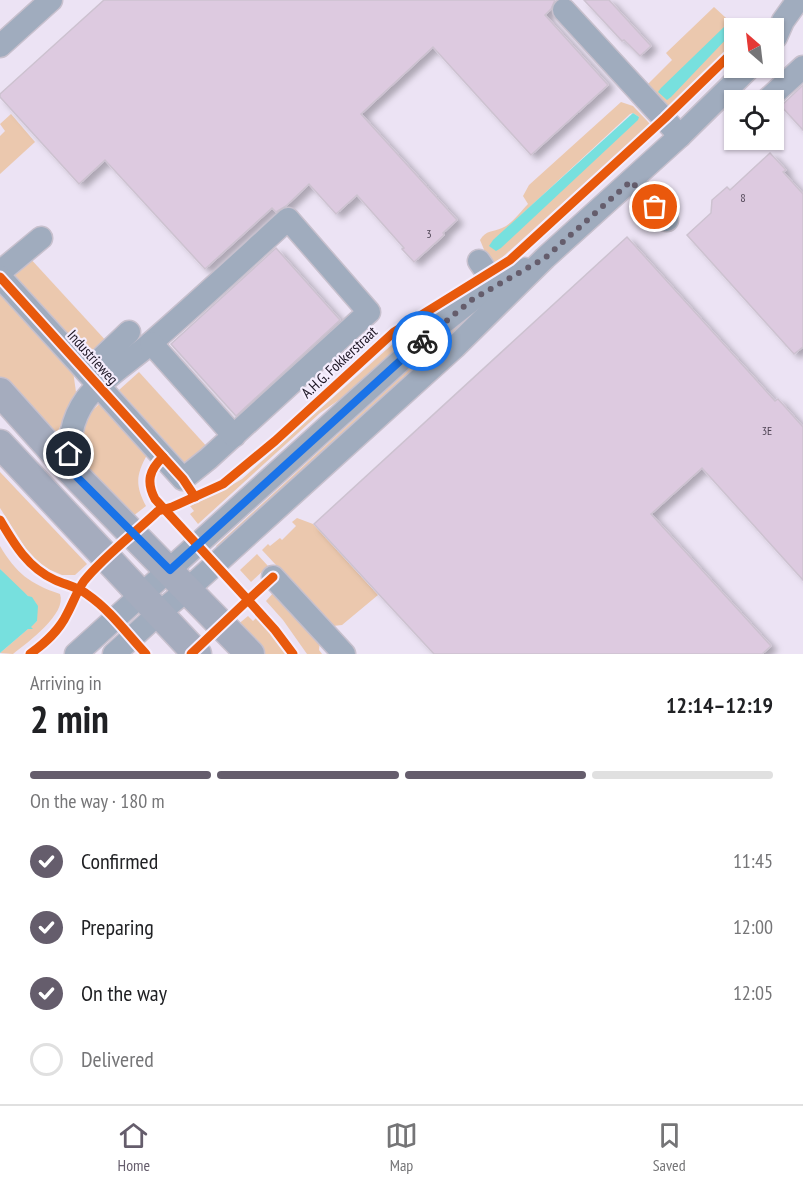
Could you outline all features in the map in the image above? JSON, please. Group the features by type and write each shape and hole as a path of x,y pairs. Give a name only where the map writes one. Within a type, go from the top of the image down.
{"main road":[{"path":"0,392 69,469 249,654"},
{"path":"0,444 197,654"}],"street":[{"path":"0,46 51,0"},
{"path":"784,20 798,0"},
{"path":"564,10 680,136"},
{"path":"784,32 795,24 803,14"},
{"path":"777,90 803,67"},
{"path":"114,654 150,604 455,347 500,292 545,258 631,181 739,78"},
{"path":"631,181 667,220"},
{"path":"93,379 151,343 288,219 369,312 234,436 151,343"},
{"path":"0,272 41,238"},
{"path":"479,261 500,292"},
{"name":"Industrieweg","path":"0,277 183,479 234,436"},
{"path":"93,379 129,332"},
{"name":"Industrieweg","path":"69,469 69,440 73,424 93,379"},
{"path":"273,577 344,654"},
{"path":"76,654 116,616 150,604"}],"shaded area":[{"path":"714,7 726,18 724,18 724,53 666,110 645,87 672,60 666,53"},
{"path":"724,27 724,41 671,97 667,100 658,92"},
{"path":"621,102 633,106 650,124 496,263 488,259 480,240 487,233 509,224 528,204 523,196 529,185","holes":["633,113 639,117 490,244 630,114"]},
{"path":"633,113 639,117 638,120 501,248 496,251 489,246 493,240"},
{"path":"11,114 35,142 0,174 0,136 5,131 0,124"},
{"path":"28,256 108,343 88,358 10,272"},
{"path":"0,291 73,371 76,392 53,442 0,381"},
{"path":"489,301 221,551 216,546 408,370 432,337"},
{"path":"445,308 349,393 320,413 198,524 190,514 194,511 190,506 242,479 396,341"},
{"path":"139,372 209,449 189,464 185,463 119,390"},
{"path":"101,402 147,455 138,480 146,506 128,520 89,479 78,453 84,419"},
{"path":"0,472 87,564 75,575 62,575 41,566 28,552 0,508"},
{"path":"297,518 313,524 378,595 342,625 333,626 262,550 280,538 282,540 296,526 292,522"},
{"path":"0,546 18,570 32,582 60,594 61,602 45,627 13,654 0,653 37,621 37,607 35,602 10,581 0,569"},
{"path":"257,554 268,566 251,582 240,570"},
{"path":"0,569 28,596 32,597 38,606 37,621 31,627 33,629 28,629 0,653"},
{"path":"274,592 320,640 319,650 322,654 307,654 283,620 266,601"},
{"path":"248,616 253,621 258,616 287,654 262,654 236,626"}],"building":[{"path":"104,0 555,0 545,15 608,85 531,155 433,47 361,114 457,220 443,233 444,235 414,262 357,195 336,214 309,184 286,206 276,212 272,208 205,269 105,160 79,184 0,97 0,94"},
{"path":"584,0 609,0 651,46 640,56 624,40 622,41"},
{"path":"803,85 803,130 784,109 784,103"},
{"path":"770,153 786,170 783,172 803,194 803,347 794,354 687,235 711,213 712,200 727,187 730,190"},
{"path":"627,237 775,401 778,399 803,427 803,580 702,468 651,514 771,646 762,654 434,654 314,524"},
{"path":"276,248 340,320 236,416 171,344"}],"cycle path":[{"name":"A.H.G. Fokkerstraat","path":"30,654 60,626 82,585 92,572 158,511 223,484 275,441 394,332 510,260 724,61"},
{"path":"0,277 183,479 195,497"},
{"path":"163,457 150,476 150,487 155,499 248,600 191,654"},
{"path":"0,520 29,562 45,575 80,590 96,601 146,654"},
{"path":"273,577 248,600 293,654"}],"way so far":[{"path":"422,341 473,299 545,258 631,181 655,207"}],"route":[{"path":"69,454 69,469 170,570 422,341"}]}
